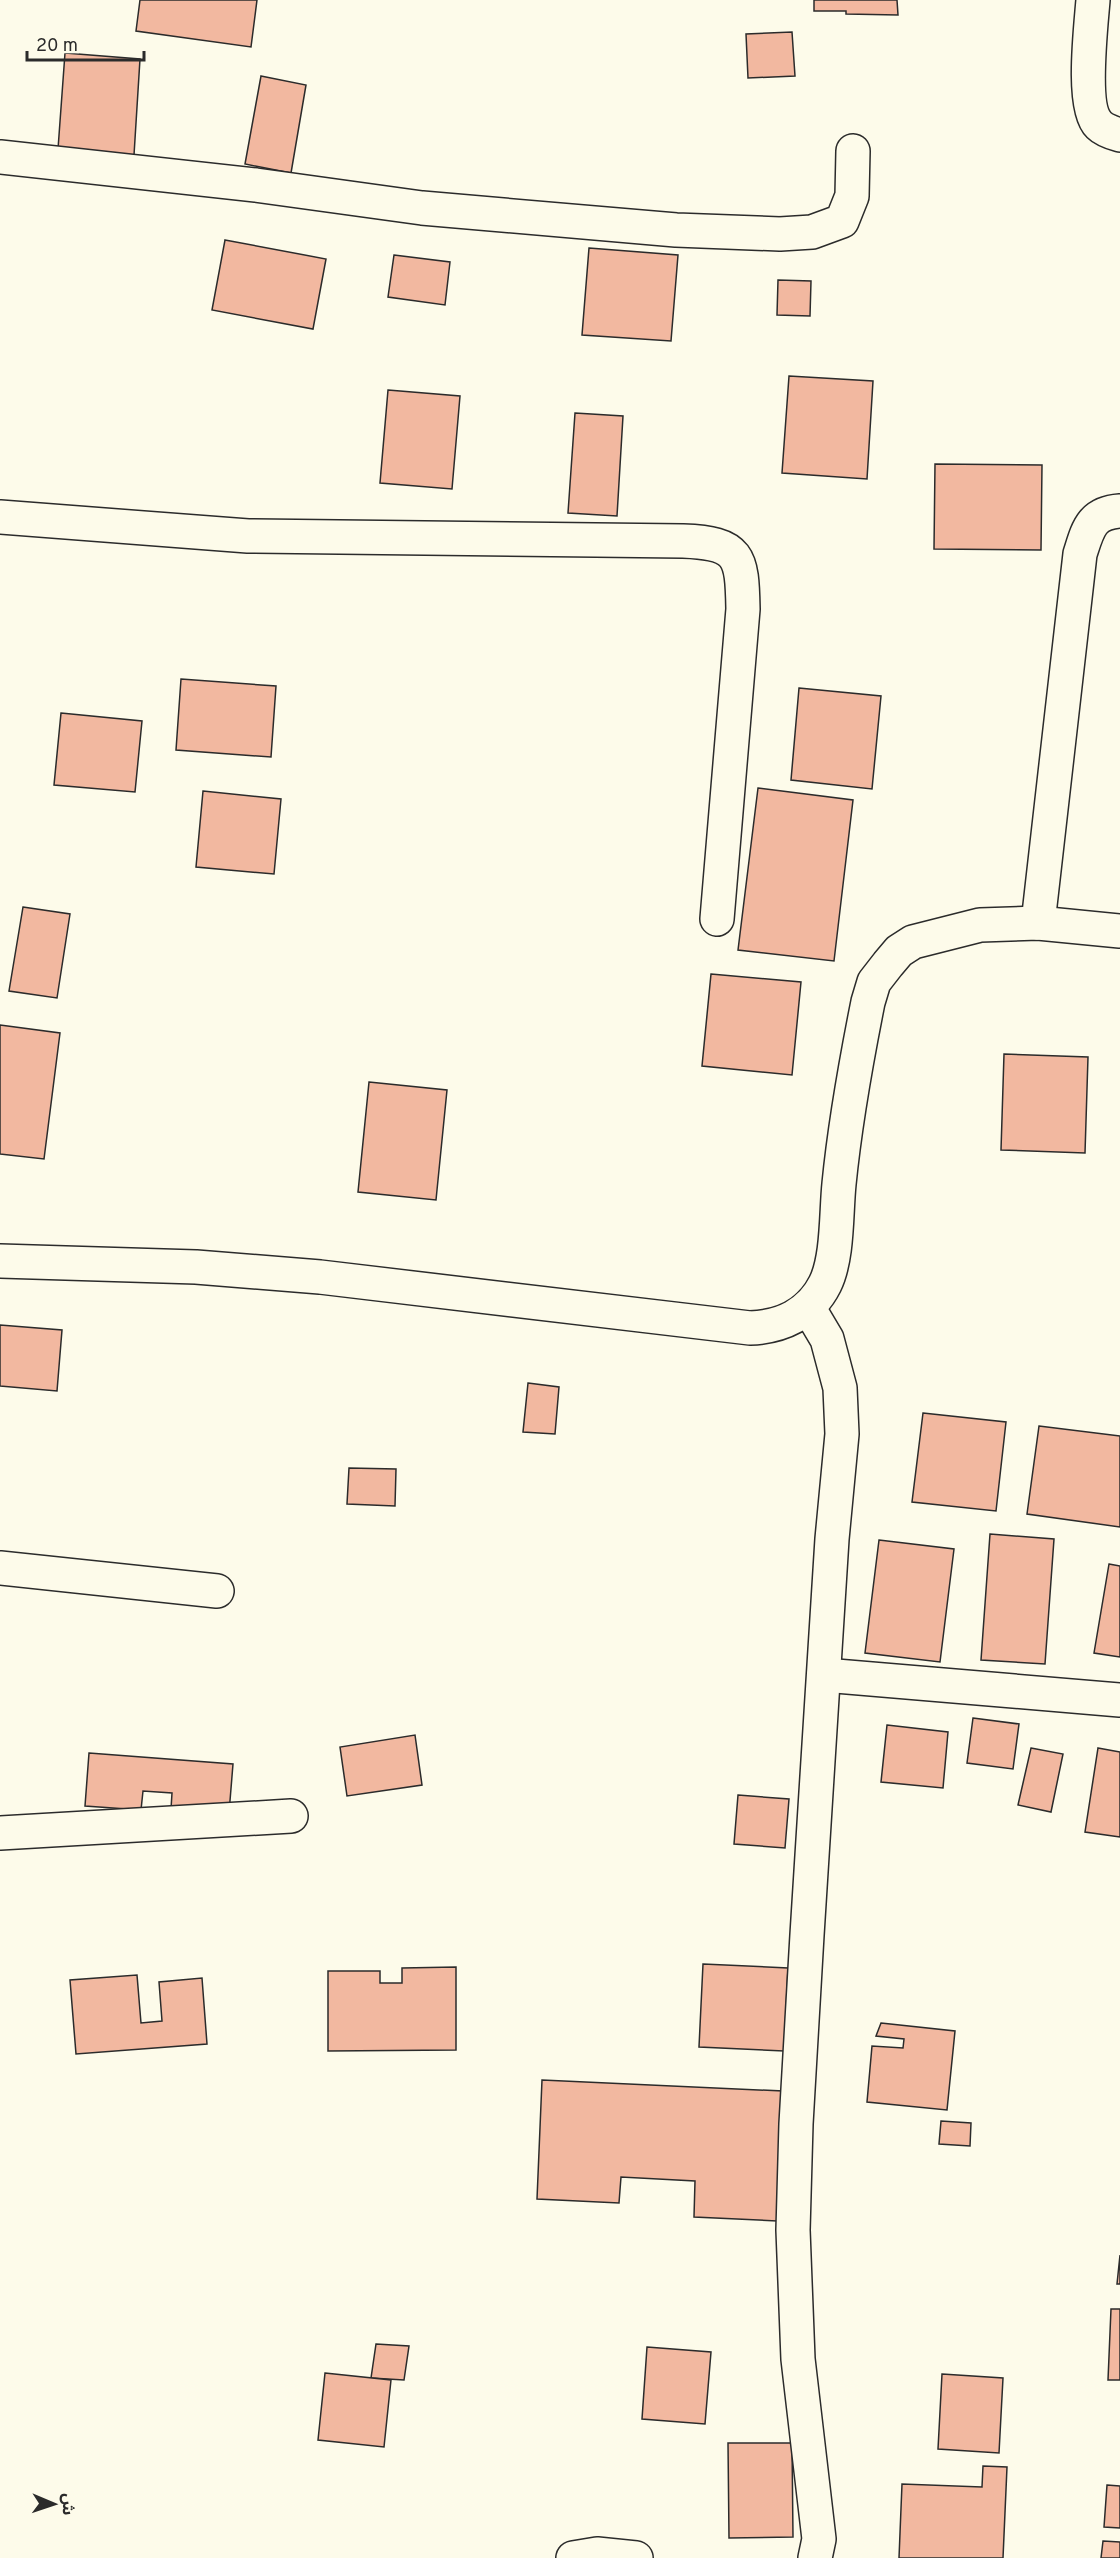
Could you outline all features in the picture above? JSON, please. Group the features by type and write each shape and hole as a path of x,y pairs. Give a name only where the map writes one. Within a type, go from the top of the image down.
{"street":[{"path":"1093,0 1088,93 1094,118 1099,126 1120,135"},
{"path":"0,157 256,185 422,208 676,230 780,234 812,232 842,221 852,196 853,151"},
{"path":"1038,923 1080,554 1086,534 1094,521 1104,512 1120,511"},
{"path":"0,517 248,536 682,541 706,542 722,547 736,556 742,573 743,609 717,919"},
{"path":"0,1261 196,1267 320,1277 750,1328 783,1323 808,1307 825,1284 830,1268 839,1182 858,1052 874,982 899,951 913,942 980,925 1038,923 1120,931"},
{"path":"808,1307 828,1339 840,1388 842,1434 824,1675 797,2112 793,2230 798,2359 819,2539 815,2558"},
{"path":"0,1568 217,1591"},
{"path":"824,1675 1120,1700"},
{"path":"0,1833 291,1816"},
{"path":"573,2558 597,2554 636,2558"}],"building":[{"path":"140,0 257,0 251,47 136,31"},
{"path":"814,0 897,0 898,15 814,11"},
{"path":"792,32 795,76 748,78 746,34"},
{"path":"65,53 140,59 134,155 58,149"},
{"path":"261,76 306,85 291,173 245,164"},
{"path":"225,240 326,259 313,329 212,310"},
{"path":"589,248 678,255 671,341 582,335"},
{"path":"394,255 450,262 445,305 388,297"},
{"path":"778,280 811,281 810,316 777,315"},
{"path":"789,376 873,381 867,479 782,473"},
{"path":"388,390 460,396 452,489 380,483"},
{"path":"575,413 623,416 617,516 568,513"},
{"path":"935,464 1042,465 1041,550 934,549"},
{"path":"181,679 276,686 271,757 176,750"},
{"path":"799,688 881,696 872,789 791,780"},
{"path":"61,713 142,721 135,792 54,785"},
{"path":"758,788 853,800 834,961 738,950"},
{"path":"203,791 281,799 274,874 196,867"},
{"path":"23,907 70,914 57,998 9,991"},
{"path":"711,974 801,982 792,1075 702,1066"},
{"path":"0,1025 60,1033 44,1159 0,1154"},
{"path":"1004,1054 1088,1057 1085,1153 1001,1150"},
{"path":"369,1082 447,1090 436,1200 358,1192"},
{"path":"0,1325 62,1330 57,1391 0,1386"},
{"path":"528,1383 559,1387 555,1434 523,1432"},
{"path":"923,1413 1006,1422 996,1511 912,1502"},
{"path":"1039,1426 1120,1436 1120,1527 1027,1514"},
{"path":"349,1468 396,1469 395,1506 347,1504"},
{"path":"990,1534 1054,1539 1045,1664 981,1660"},
{"path":"879,1540 954,1549 940,1662 865,1653"},
{"path":"1109,1564 1120,1566 1120,1657 1094,1653"},
{"path":"973,1718 1019,1724 1013,1769 967,1763"},
{"path":"887,1725 948,1732 943,1788 881,1782"},
{"path":"415,1735 422,1785 347,1796 340,1747"},
{"path":"1031,1748 1063,1754 1051,1812 1018,1805"},
{"path":"1098,1748 1120,1752 1120,1837 1085,1832"},
{"path":"89,1753 233,1764 229,1813 171,1809 172,1793 143,1791 141,1810 85,1806"},
{"path":"738,1795 789,1799 785,1848 734,1844"},
{"path":"703,1964 788,1968 784,2051 699,2047"},
{"path":"456,1967 456,2050 328,2051 328,1971 380,1971 380,1983 402,1983 402,1968"},
{"path":"137,1975 141,2023 162,2021 159,1982 202,1978 207,2044 76,2054 70,1980"},
{"path":"881,2023 955,2031 947,2110 867,2102 872,2046 903,2048 904,2039 876,2036"},
{"path":"542,2080 783,2091 777,2221 694,2217 695,2181 621,2177 619,2203 537,2199"},
{"path":"941,2121 971,2123 970,2146 939,2144"},
{"path":"1120,2255 1120,2284 1117,2284"},
{"path":"1111,2309 1120,2309 1120,2380 1108,2380"},
{"path":"376,2344 409,2346 404,2380 371,2378"},
{"path":"647,2347 711,2352 705,2424 642,2419"},
{"path":"325,2373 391,2380 384,2447 318,2440"},
{"path":"942,2374 1003,2378 999,2453 938,2449"},
{"path":"728,2443 792,2443 793,2537 729,2538"},
{"path":"983,2466 1007,2467 1003,2558 899,2558 902,2484 982,2487"},
{"path":"1107,2485 1120,2486 1120,2528 1104,2527"},
{"path":"1103,2541 1120,2542 1120,2558 1101,2558"}]}
